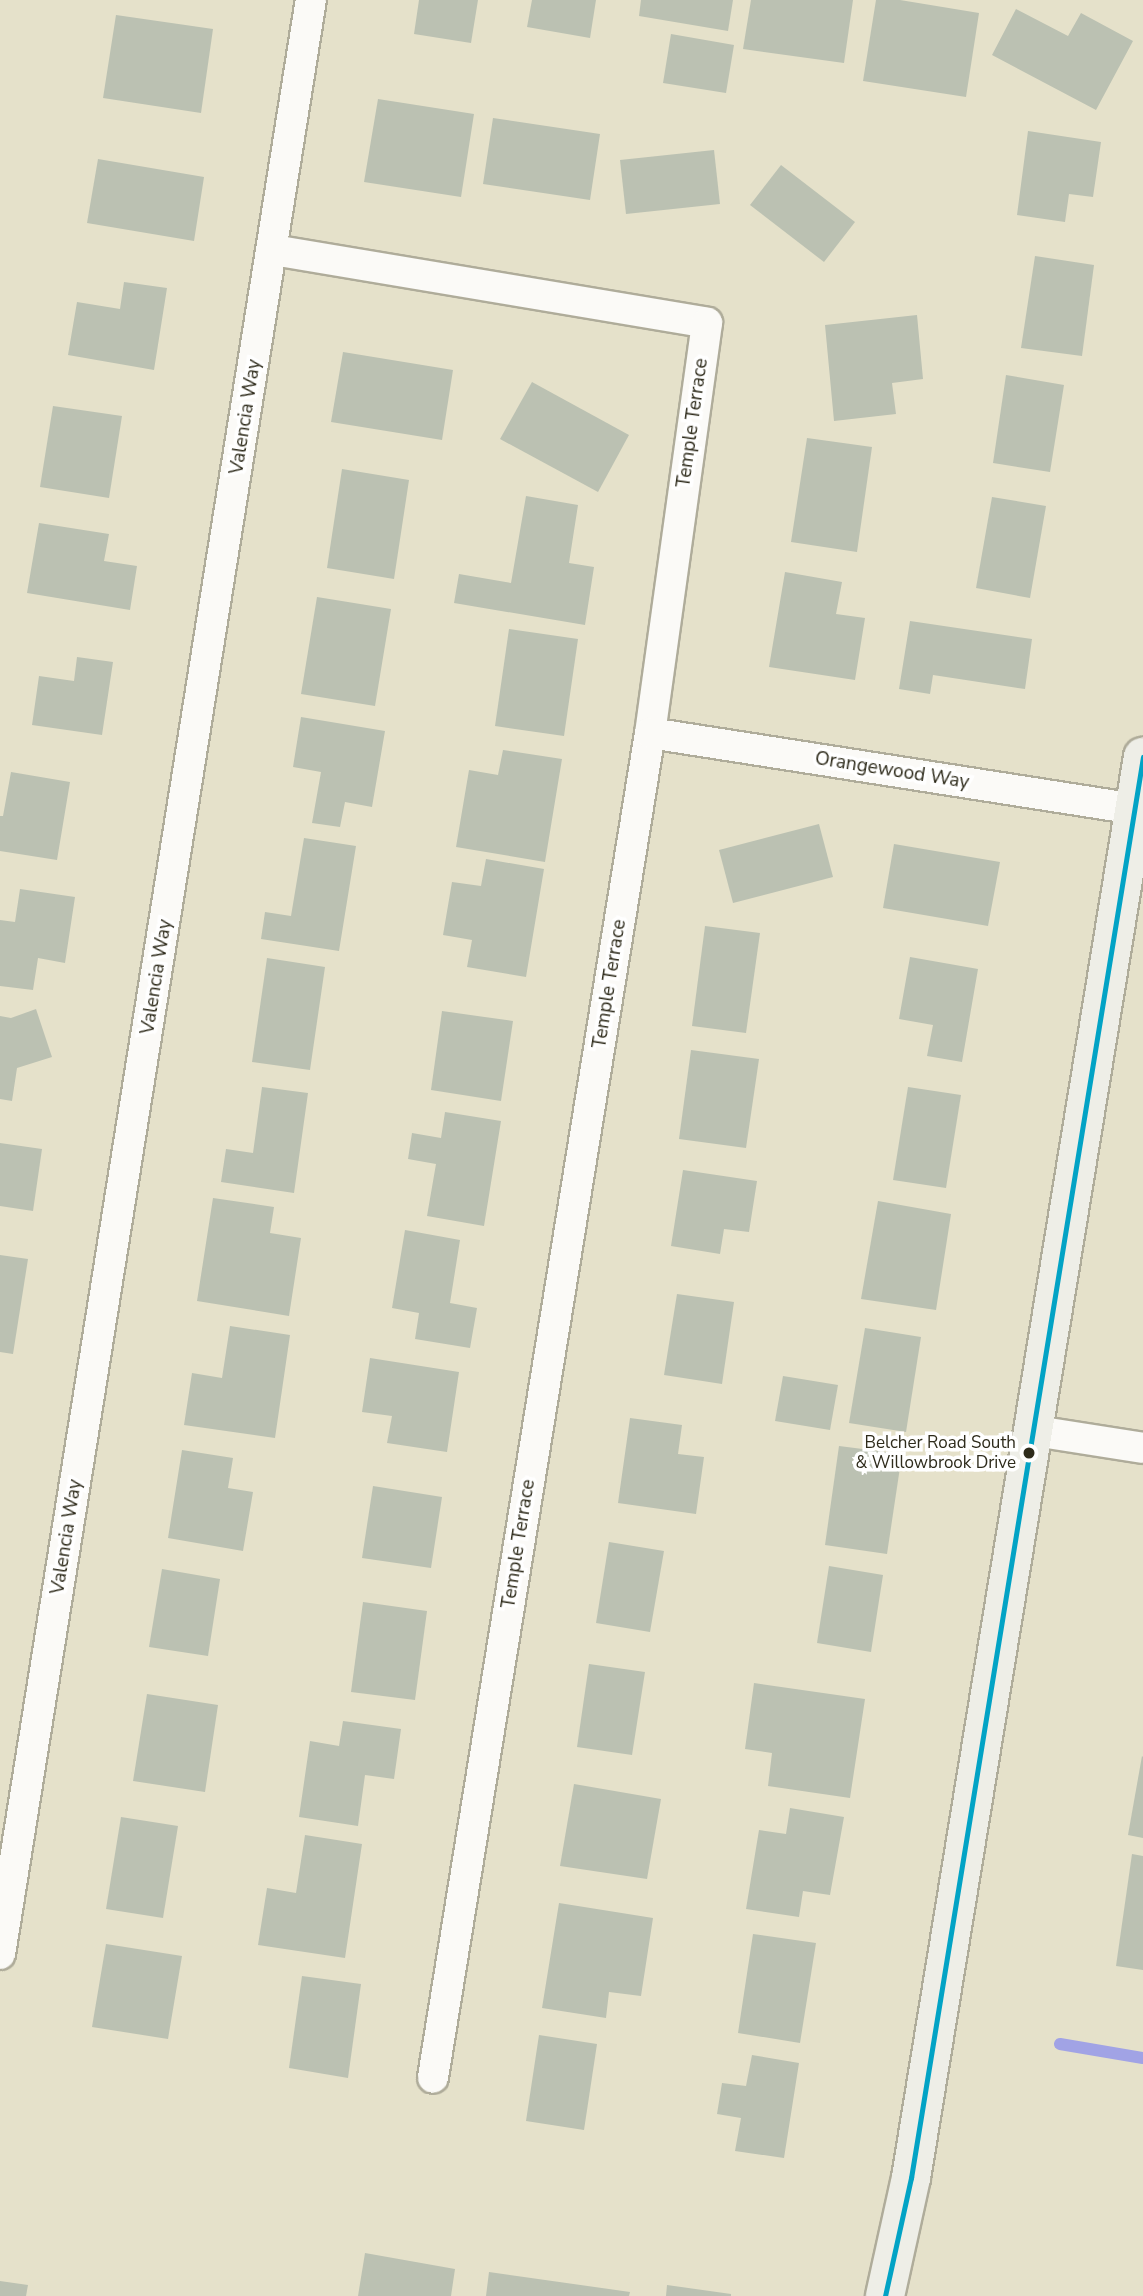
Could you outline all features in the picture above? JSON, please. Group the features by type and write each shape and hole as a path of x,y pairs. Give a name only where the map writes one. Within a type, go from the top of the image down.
{"main road":[{"path":"885,2296 911,2178 1143,757"},
{"path":"905,2296 911,2178"}],"street":[{"name":"Valencia Way","path":"0,1954 311,0"},
{"name":"Temple Terrace","path":"273,250 707,323 650,733 433,2078"},
{"name":"Orangewood Way","path":"650,733 1134,809"},
{"path":"1035,1431 1143,1448"}],"building":[{"path":"419,0 478,0 471,43 414,34"},
{"path":"532,0 596,0 590,38 527,27"},
{"path":"641,0 733,0 728,31 639,16"},
{"path":"751,0 853,0 844,63 743,49"},
{"path":"876,0 900,0 979,13 966,97 863,81"},
{"path":"1016,9 1068,36 1081,13 1133,41 1096,110 992,55"},
{"path":"116,15 213,29 201,113 103,98"},
{"path":"671,34 734,45 726,93 663,83"},
{"path":"378,99 474,114 461,197 364,182"},
{"path":"493,118 600,134 590,200 483,184"},
{"path":"1028,131 1101,142 1093,197 1069,194 1065,222 1017,215"},
{"path":"714,150 720,204 626,214 620,160"},
{"path":"98,159 204,177 194,241 87,223"},
{"path":"781,165 855,222 824,262 750,205"},
{"path":"1035,256 1094,265 1082,356 1021,348"},
{"path":"124,282 167,288 154,370 68,355 77,302 120,309"},
{"path":"917,315 923,379 892,383 896,414 834,421 825,325"},
{"path":"343,352 453,370 442,440 331,422"},
{"path":"1006,375 1064,385 1050,472 993,463"},
{"path":"532,382 629,435 598,492 500,439"},
{"path":"53,406 122,416 109,498 40,487"},
{"path":"807,438 872,447 857,552 791,542"},
{"path":"342,469 409,480 394,579 327,568"},
{"path":"526,496 578,505 569,563 594,567 585,625 454,603 459,574 511,583"},
{"path":"992,497 1046,506 1030,598 976,588"},
{"path":"39,523 109,534 104,561 137,566 130,610 27,593"},
{"path":"785,572 842,582 836,614 865,618 855,680 769,667"},
{"path":"317,597 391,609 375,706 301,694"},
{"path":"910,621 1032,639 1025,689 933,675 930,694 899,689"},
{"path":"509,629 578,639 564,736 495,726"},
{"path":"77,657 113,662 102,735 32,725 39,676 74,681"},
{"path":"301,717 385,731 372,807 345,802 340,827 312,823 321,772 293,767"},
{"path":"503,750 562,759 545,862 456,847 469,770 498,775"},
{"path":"11,772 70,782 57,860 0,851 0,816 3,816"},
{"path":"819,824 833,877 733,903 719,850"},
{"path":"304,838 356,846 339,951 261,939 265,912 291,916"},
{"path":"894,844 1000,862 988,926 883,908"},
{"path":"486,859 544,869 526,977 467,967 472,940 443,935 452,882 481,886"},
{"path":"20,889 75,897 65,963 38,958 33,990 0,986 0,920 15,922"},
{"path":"705,926 760,933 746,1033 692,1026"},
{"path":"910,957 978,969 962,1062 927,1056 933,1025 899,1019"},
{"path":"267,958 325,967 310,1070 252,1062"},
{"path":"36,1009 52,1057 17,1068 12,1101 0,1099 0,1016 11,1018"},
{"path":"442,1011 513,1021 501,1101 431,1090"},
{"path":"691,1050 759,1059 746,1148 679,1139"},
{"path":"262,1087 308,1093 294,1193 221,1182 226,1149 253,1153"},
{"path":"908,1087 961,1095 946,1188 893,1180"},
{"path":"445,1112 501,1121 484,1226 427,1216 436,1164 408,1159 412,1133 441,1138"},
{"path":"0,1143 42,1149 33,1211 0,1206"},
{"path":"683,1170 757,1181 749,1232 724,1229 720,1254 671,1246"},
{"path":"213,1198 274,1207 270,1233 301,1238 289,1316 197,1301"},
{"path":"878,1201 951,1214 936,1310 861,1299"},
{"path":"405,1230 460,1240 450,1303 477,1308 470,1348 415,1339 419,1313 392,1308"},
{"path":"0,1255 28,1259 13,1354 0,1352"},
{"path":"677,1294 734,1302 722,1384 664,1375"},
{"path":"230,1326 290,1335 275,1438 184,1425 192,1373 222,1378"},
{"path":"865,1328 921,1337 906,1432 849,1423"},
{"path":"370,1358 459,1372 447,1452 387,1443 392,1416 362,1412"},
{"path":"783,1376 838,1385 830,1430 775,1421"},
{"path":"630,1418 682,1425 678,1454 704,1457 696,1514 618,1503"},
{"path":"839,1446 902,1454 887,1554 825,1545"},
{"path":"182,1450 233,1458 228,1488 253,1492 243,1551 168,1538"},
{"path":"373,1486 442,1497 431,1568 362,1558"},
{"path":"609,1542 664,1551 650,1632 596,1623"},
{"path":"829,1566 883,1575 871,1652 817,1643"},
{"path":"162,1569 220,1579 208,1656 149,1647"},
{"path":"363,1602 427,1611 415,1700 351,1692"},
{"path":"589,1664 645,1672 632,1755 577,1747"},
{"path":"754,1683 865,1699 850,1798 768,1786 772,1753 745,1749"},
{"path":"147,1694 218,1705 205,1792 133,1781"},
{"path":"343,1721 401,1729 394,1779 365,1775 358,1826 299,1817 310,1741 339,1746"},
{"path":"1143,1757 1143,1838 1128,1835"},
{"path":"574,1784 661,1799 647,1879 560,1866"},
{"path":"790,1808 844,1817 830,1895 803,1891 799,1917 746,1909 759,1830 786,1834"},
{"path":"121,1817 178,1826 163,1918 106,1909"},
{"path":"305,1835 362,1844 345,1958 258,1945 267,1888 296,1893"},
{"path":"1132,1854 1143,1856 1143,1970 1116,1966"},
{"path":"559,1903 653,1918 641,1996 609,1992 606,2018 542,2008"},
{"path":"753,1934 816,1943 800,2043 738,2033"},
{"path":"106,1944 182,1956 168,2039 92,2027"},
{"path":"302,1976 361,1984 348,2078 289,2068"},
{"path":"539,2035 597,2044 584,2130 526,2121"},
{"path":"752,2055 799,2063 784,2158 735,2151 741,2118 717,2114 722,2083 746,2086"},
{"path":"365,2253 455,2269 451,2296 358,2296"},
{"path":"489,2272 630,2292 629,2296 486,2296"},
{"path":"0,2281 28,2285 26,2296 0,2296"},
{"path":"667,2285 731,2294 731,2296 666,2296"}],"waterway":[{"path":"1060,2044 1143,2058"}],"transit line":[{"path":"885,2296 911,2178 1143,757"}],"place":[{"name":"Belcher Road South & Willowbrook Drive","path":"1029,1453"}]}
